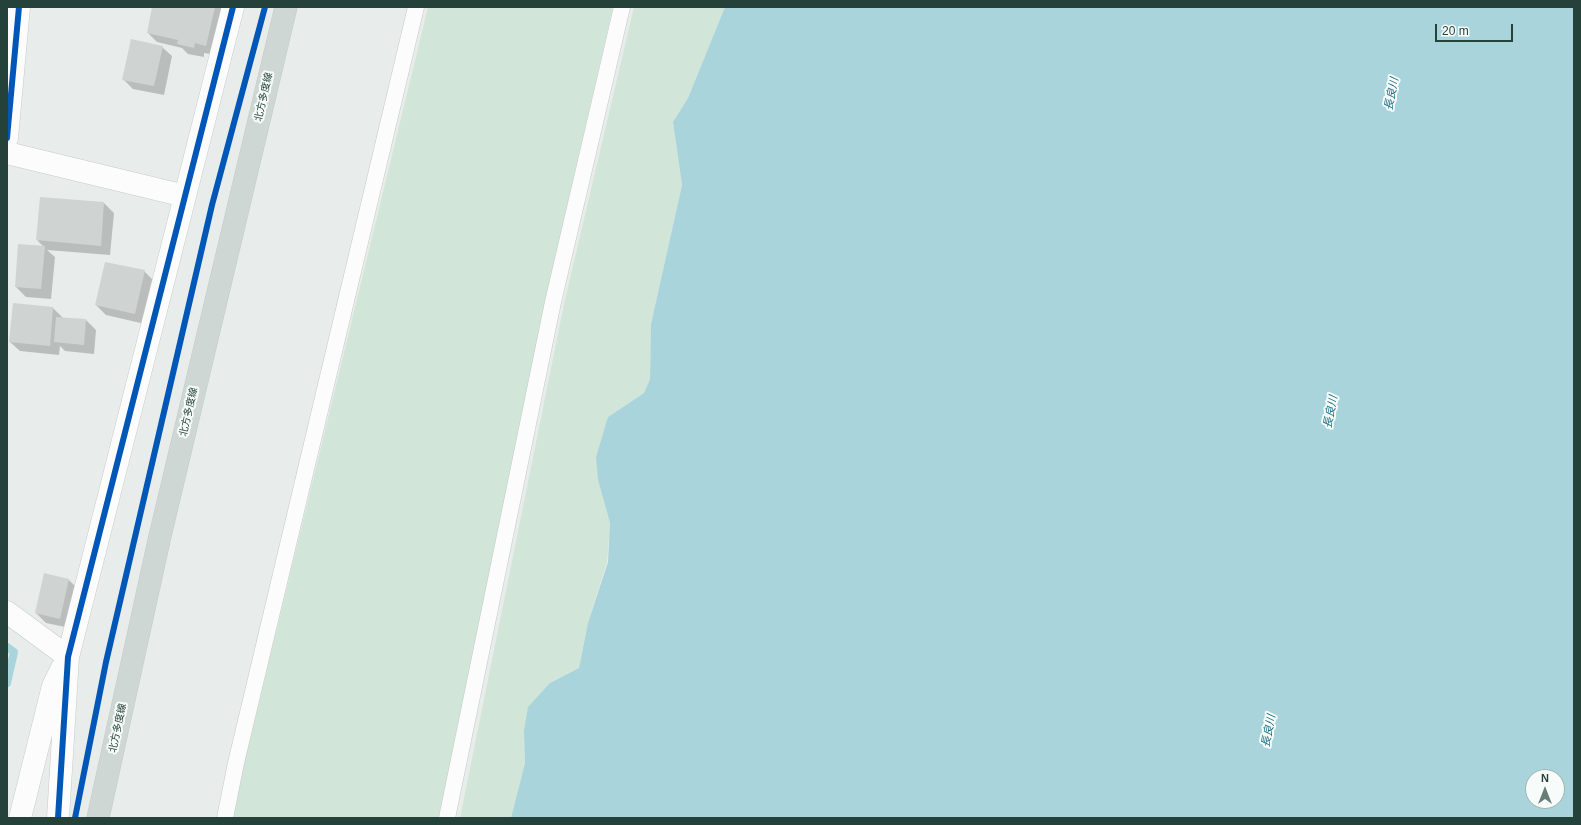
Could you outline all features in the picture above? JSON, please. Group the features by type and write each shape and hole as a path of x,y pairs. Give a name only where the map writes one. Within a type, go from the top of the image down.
{"main road":[{"name":"北方多度線","path":"98,818 160,536 286,7"}],"street":[{"path":"7,138 19,7"},
{"path":"58,818 68,657 233,7"},
{"path":"7,153 185,196"},
{"path":"7,612 68,657"},
{"path":"20,818 38,751 53,686 68,657"}],"lane":[{"path":"225,818 236,763 416,7"},
{"path":"447,818 553,302 622,7"}],"green space":[{"path":"428,7 613,7 546,297 439,818 233,818 243,768"},
{"path":"634,7 725,7 688,98 673,122 682,185 651,324 650,379 644,393 608,417 598,480 610,523 607,562 588,623 579,668 550,683 524,731 525,763 511,818 460,818 564,304"}],"water":[{"name":"長良川","path":"725,7 1574,7 1574,818 511,818 525,763 524,731 528,707 550,683 579,668 588,623 608,562 610,523 598,480 596,457 608,417 644,393 650,379 651,324 682,185 673,122 688,98"}],"building":[{"path":"152,7 215,7 206,46 195,43 194,48 177,44 178,40 147,33"},
{"path":"131,39 163,46 154,86 122,80"},
{"path":"40,197 104,202 101,246 36,240"},
{"path":"18,244 45,246 41,289 15,287"},
{"path":"105,262 145,270 135,314 95,305"},
{"path":"13,303 53,307 50,346 9,342"},
{"path":"56,317 86,319 84,345 54,342"},
{"path":"44,573 69,579 60,619 35,613"}],"waterway":[{"path":"7,647 14,652 7,683"}],"cycle path":[{"path":"7,138 19,7"},
{"path":"58,818 68,657 233,7"},
{"path":"75,818 106,662 212,205 265,7"}]}
